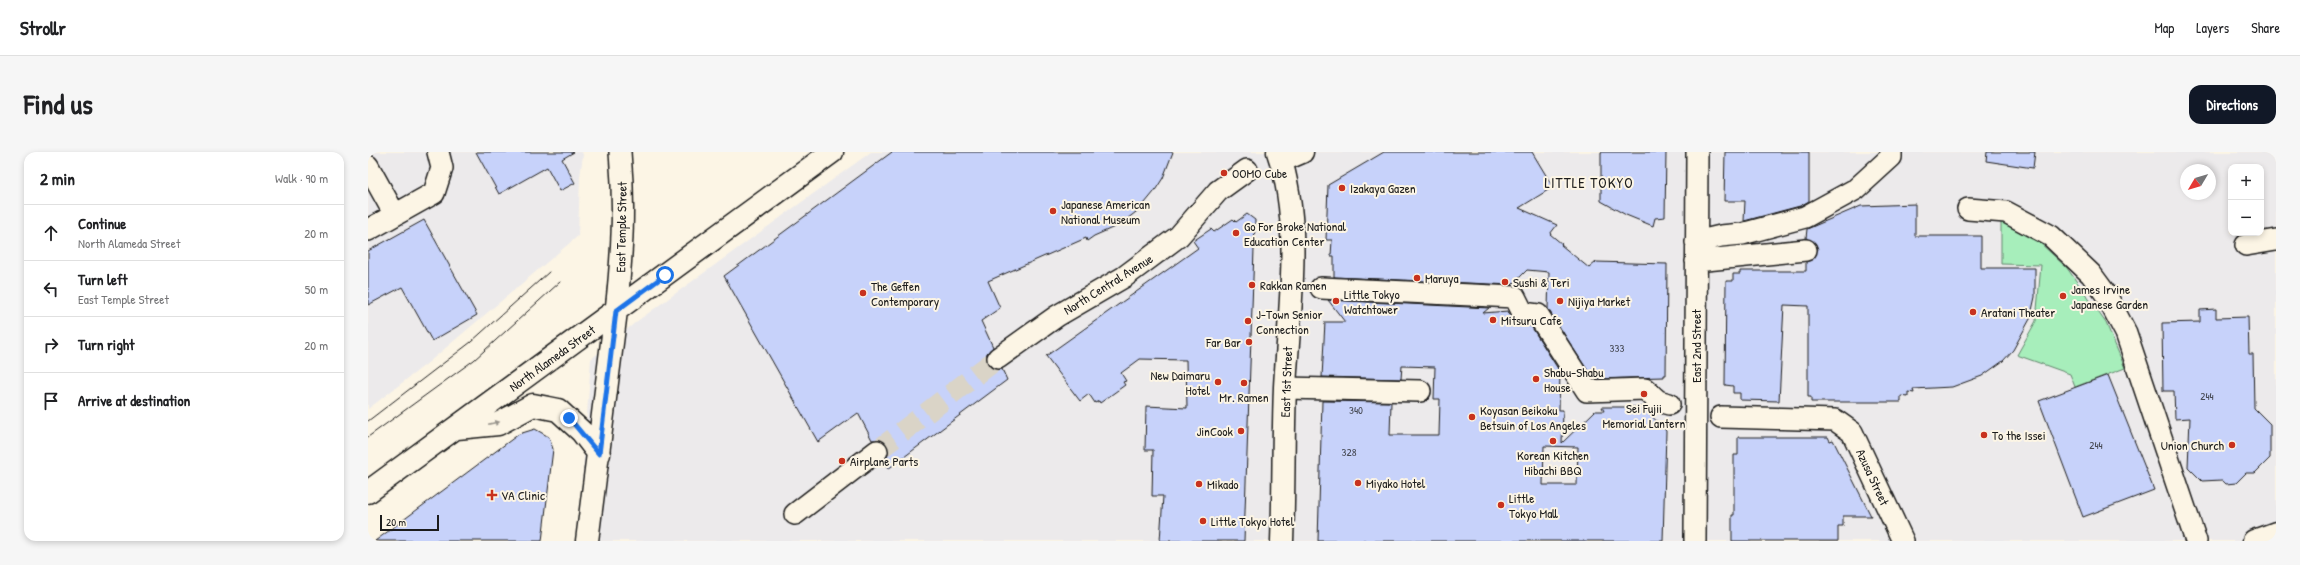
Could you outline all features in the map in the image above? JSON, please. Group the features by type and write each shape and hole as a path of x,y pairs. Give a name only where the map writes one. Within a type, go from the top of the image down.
{"main road":[{"name":"North Alameda Street","path":"368,492 832,152"},
{"path":"1279,157 1302,152"},
{"name":"East 1st Street","path":"1279,157 1291,213 1292,266 1285,388 1282,541"},
{"name":"East Temple Street","path":"587,541 616,311"},
{"path":"456,428 498,424 533,406 558,410 582,432 599,454"},
{"path":"2254,541 2276,533"}],"street":[{"path":"368,230 434,193 442,168 438,152"},
{"name":"East Temple Street","path":"616,311 623,250 623,184 620,152"},
{"name":"East 2nd Street","path":"1695,541 1697,152"},
{"path":"1696,252 1721,236 1742,234 1805,217 1856,189 1891,157 1890,152"},
{"path":"368,166 395,215"},
{"name":"North Central Avenue","path":"998,358 1057,316 1124,277 1179,236 1218,191 1247,170"},
{"path":"1968,209 2006,212 2051,236 2080,263 2106,293 2126,332 2196,541"},
{"path":"2246,245 2276,240"},
{"path":"1696,252 1806,250"},
{"path":"1321,288 1515,297 1523,313 1538,315 1587,392 1645,390 1658,401 1669,404"},
{"path":"1285,388 1420,391"},
{"name":"Azusa Street","path":"1721,417 1835,420 1852,432 1903,541"},
{"path":"795,514 877,451"}],"shaded area":[{"path":"368,152 582,152 583,155 580,177 578,236 429,362 368,409"},
{"path":"871,152 2276,152 2276,541 578,541 591,359 636,322"}],"green space":[{"name":"James Irvine Japanese Garden","path":"2001,220 2037,240 2067,268 2106,323 2125,368 2075,387 2070,374 2017,355 2036,321 2041,265 2001,264"}],"building":[{"path":"476,152 574,152 562,159 575,183 560,191 547,167 499,194"},
{"name":"The Geffen Contemporary","path":"892,152 1173,152 1163,178 1154,192 1140,209 1119,225 1094,236 1087,241 1086,238 988,281 1000,308 981,321 993,347 987,353 986,360 993,369 1002,369 1007,380 888,469 884,461 888,455 887,444 881,440 872,440 858,413 818,442 724,276"},
{"path":"1384,152 1532,152 1553,187 1519,208 1557,225 1550,234 1562,244 1561,245 1589,268 1596,262 1667,264 1666,375 1664,375 1664,377 1593,379 1548,309 1549,272 1527,270 1512,285 1334,277 1334,256 1331,256 1332,240 1326,240 1328,185"},
{"path":"1601,152 1666,152 1665,217 1655,218 1653,226 1626,215 1601,201"},
{"path":"1725,152 1809,152 1809,201 1800,206 1744,221 1745,201 1724,201"},
{"path":"1987,152 2035,152 2033,168 1986,161"},
{"path":"1915,204 1915,236 1981,236 1981,268 2035,268 2035,297 2030,319 2013,350 2003,361 1982,376 1952,387 1913,389 1914,393 1908,392 1908,397 1901,396 1901,402 1811,402 1811,397 1808,397 1808,306 1784,305 1779,401 1740,400 1740,393 1733,393 1733,386 1725,385 1726,281 1733,281 1733,274 1740,274 1740,271 1806,271 1806,262 1813,259 1818,249 1815,243 1806,238 1807,229 1861,206"},
{"path":"1247,214 1255,220 1244,541 1160,541 1163,496 1152,496 1153,450 1145,450 1146,406 1187,408 1186,360 1140,359 1121,373 1126,381 1123,382 1125,385 1100,403 1099,401 1095,403 1089,394 1080,401 1046,356 1198,248 1193,241 1211,229 1214,232 1233,219 1236,222"},
{"path":"424,220 477,315 432,341 402,287 368,305 368,251"},
{"path":"1328,300 1489,308 1483,313 1508,311 1513,323 1531,326 1560,372 1559,410 1563,410 1562,443 1595,411 1604,411 1602,407 1643,407 1666,431 1663,541 1318,541 1322,401 1391,402 1390,435 1439,435 1440,399 1434,399 1435,367 1402,366 1401,379 1322,377 1325,322 1345,322","holes":["1544,446 1578,447 1577,485 1543,485"]},
{"path":"2216,309 2216,318 2248,317 2249,354 2253,354 2254,408 2270,424 2270,458 2255,473 2246,473 2236,483 2226,484 2222,480 2202,481 2188,467 2190,418 2175,419 2174,391 2163,391 2162,323 2200,322 2200,310"},
{"path":"2108,375 2154,490 2083,517 2039,401"},
{"name":"VA Clinic","path":"535,429 549,437 553,449 542,541 375,541 519,434"},
{"path":"1738,437 1828,437 1830,441 1833,440 1871,516 1843,516 1843,526 1838,526 1838,541 1732,541 1732,515 1734,515 1734,455 1738,455"}],"tunnel":[{"path":"877,451 998,358"}],"tram line":[{"path":"368,421 471,342 549,272"},
{"path":"368,437 474,360 560,282"}],"place":[{"name":"OOMO Cube","path":"1224,173"},
{"name":"Izakaya Gazen","path":"1342,188"},
{"name":"Japanese American National Museum","path":"1053,211"},
{"name":"Go For Broke National Education Center","path":"1236,233"},
{"name":"Maruya","path":"1417,278"},
{"name":"Sushi & Teri","path":"1505,282"},
{"name":"Rakkan Ramen","path":"1252,285"},
{"name":"The Geffen Contemporary","path":"863,293"},
{"name":"James Irvine Japanese Garden","path":"2063,296"},
{"name":"Little Tokyo Watchtower","path":"1336,301"},
{"name":"Nijiya Market","path":"1560,301"},
{"name":"Aratani Theater","path":"1973,312"},
{"name":"Mitsuru Cafe","path":"1493,320"},
{"name":"J-Town Senior Connection","path":"1248,321"},
{"name":"Far Bar","path":"1249,342"},
{"name":"Shabu-Shabu House","path":"1536,379"},
{"name":"New Daimaru Hotel","path":"1218,382"},
{"name":"Mr. Ramen","path":"1244,383"},
{"name":"Sei Fujii Memorial Lantern","path":"1644,394"},
{"name":"Koyasan Beikoku Betsuin of Los Angeles","path":"1472,417"},
{"name":"JinCook","path":"1241,431"},
{"name":"To the Issei","path":"1984,435"},
{"name":"Korean Kitchen Hibachi BBQ","path":"1553,441"},
{"name":"Union Church","path":"2232,445"},
{"name":"Airplane Parts","path":"842,461"},
{"name":"Miyako Hotel","path":"1358,483"},
{"name":"Mikado","path":"1199,484"},
{"name":"VA Clinic","path":"492,495"},
{"name":"Little Tokyo Mall","path":"1501,505"},
{"name":"Little Tokyo Hotel","path":"1203,521"}],"district":[{"name":"LITTLE TOKYO","path":"1589,182"}],"route":[{"path":"569,418 599,454 616,311 665,275"}]}
